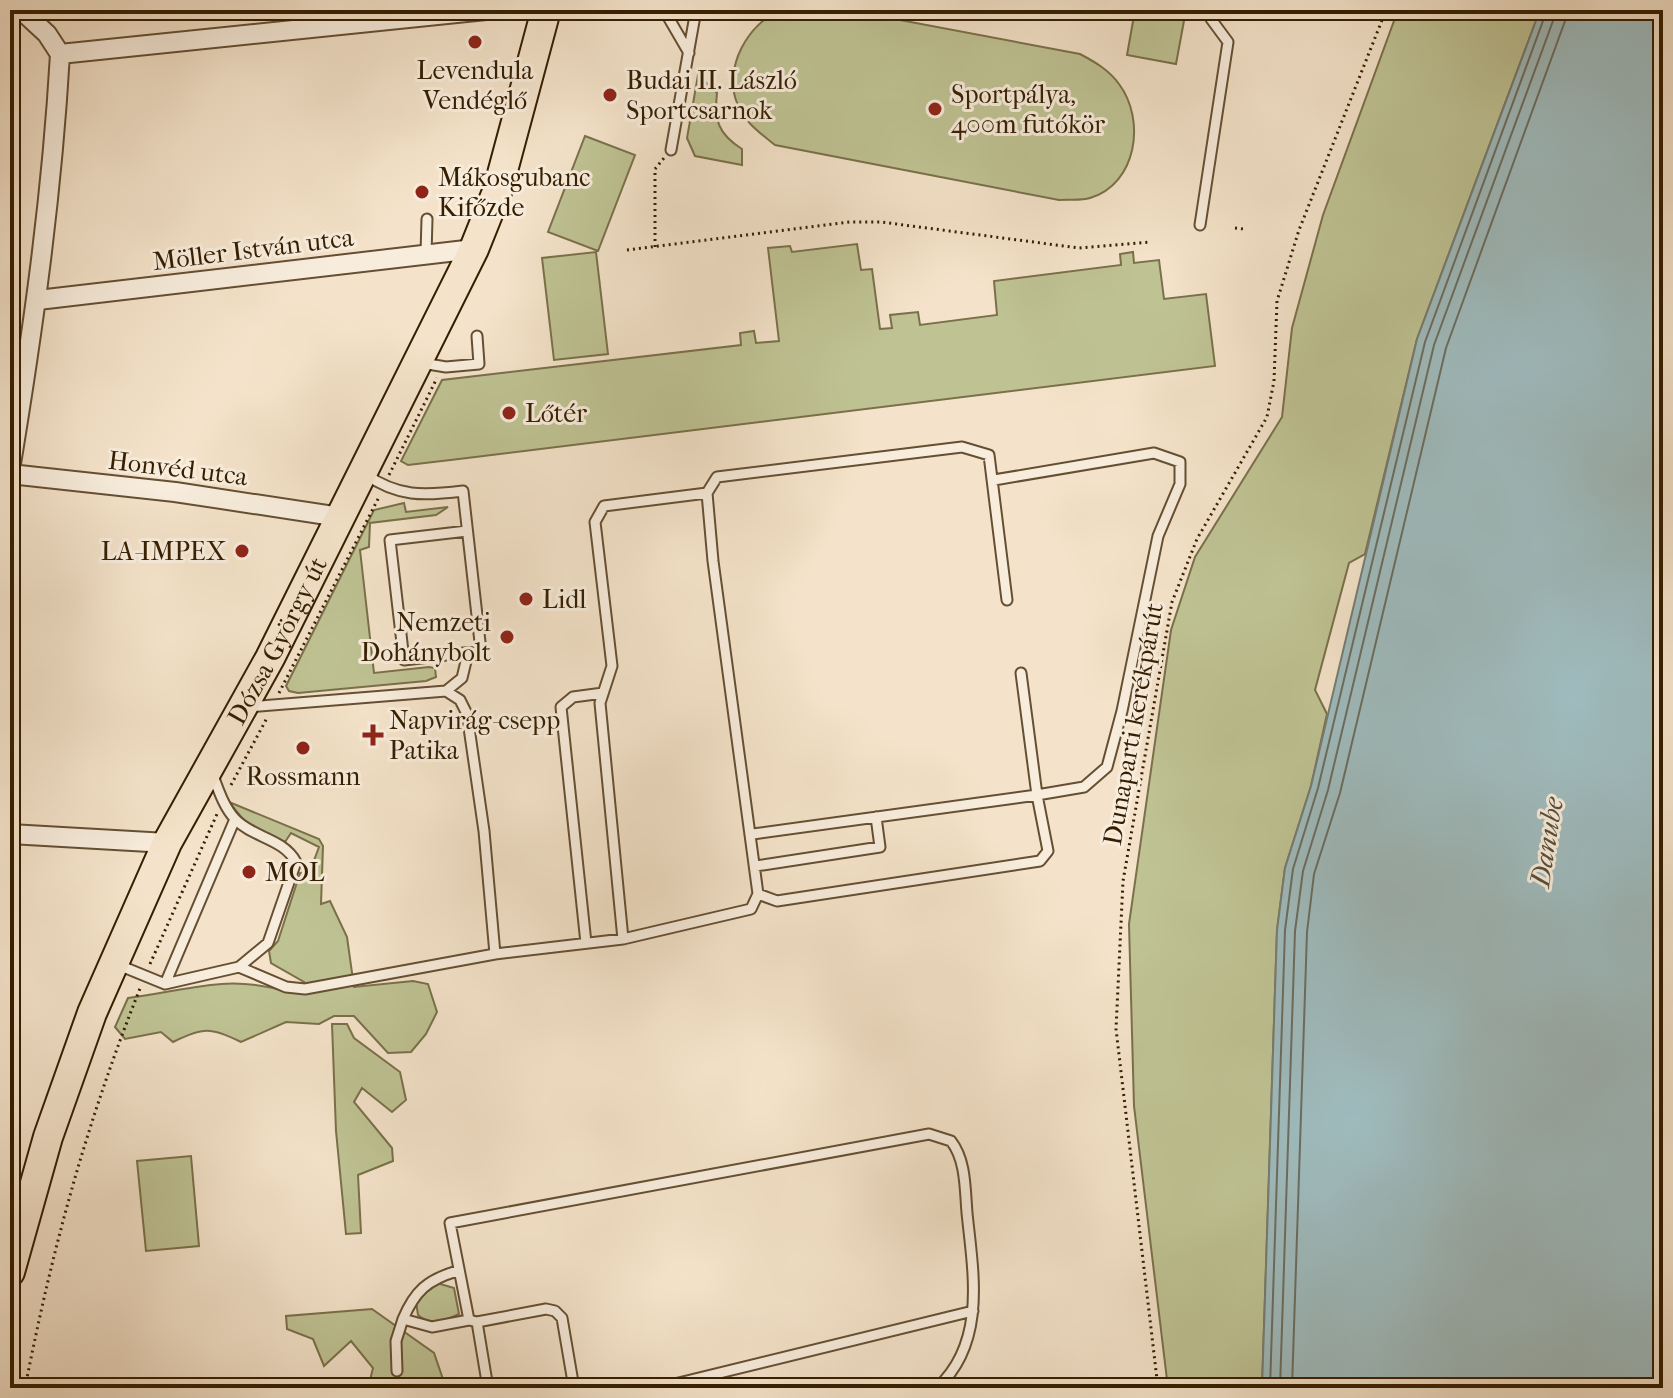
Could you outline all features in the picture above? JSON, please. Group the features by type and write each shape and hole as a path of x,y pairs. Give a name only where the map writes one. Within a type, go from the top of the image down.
{"main road":[{"name":"Dózsa György út","path":"10,1272 48,1137 92,1013 167,843 243,707 474,249 498,189 546,10"}],"street":[{"path":"10,472 38,300 52,180 60,54 47,34 21,10"},
{"path":"60,54 486,10"},
{"name":"Möller István utca","path":"38,300 474,249"},
{"name":"Honvéd utca","path":"10,472 175,492 340,517"},
{"path":"10,834 167,843"}],"lane":[{"path":"664,10 689,53"},
{"path":"671,150 696,10"},
{"path":"1200,225 1228,42 1211,19 1212,10"},
{"path":"426,254 427,219"},
{"path":"418,362 446,367 479,364 477,336"},
{"path":"239,967 286,987 305,989 495,954 623,939 751,909 758,894 753,834 707,493 717,477 962,447 989,455 1007,600"},
{"path":"753,834 1084,787 1107,767 1122,711 1158,536 1180,484 1180,462 1154,453 994,480"},
{"path":"362,472 401,494 422,496 463,491 481,651 404,660 390,540 467,531"},
{"path":"623,939 600,703 612,666 595,522 604,506 707,493"},
{"path":"243,707 272,708 446,691 462,678 468,653"},
{"path":"758,894 777,901 1040,861 1048,851 1037,795 1021,673"},
{"path":"446,691 460,700 467,714 484,831 495,954"},
{"path":"586,943 561,707 573,697 603,693"},
{"path":"114,963 165,984 239,967 268,943 296,862 283,846 252,833 235,819 209,766"},
{"path":"756,866 880,847 876,817"},
{"path":"165,984 235,819"},
{"path":"488,1388 473,1321 457,1271 450,1223 929,1134 951,1141 963,1167 976,1294 969,1335 954,1366 937,1388"},
{"path":"397,1371 396,1341 414,1295 425,1284 457,1271"},
{"path":"403,1319 432,1327 546,1309 555,1311 562,1318 574,1388"},
{"path":"658,1388 973,1311"}],"path":[{"name":"Dunaparti kerékpárút","path":"1158,1388 1116,1029 1123,881 1172,602 1197,539 1267,417 1274,381 1277,301 1299,230 1386,10"},
{"path":"655,247 655,169 671,150"},
{"path":"627,250 850,222 881,222 1079,248 1150,242"},
{"path":"1235,228 1244,229"}],"green space":[{"name":"Sportpálya, 400m futókör","path":"781,10 847,10 1080,54 1111,75 1127,99 1134,132 1127,165 1106,191 1086,199 1059,200 775,145 753,127 740,110 733,76 741,48 749,36 769,16"},
{"path":"1135,10 1186,10 1176,64 1127,55"},
{"path":"1398,10 1540,10 1417,339 1365,554 1349,563 1315,690 1327,714 1311,786 1285,868 1277,930 1262,1388 1168,1388 1134,1106 1129,924 1171,630 1195,557 1282,417 1292,328 1323,215"},
{"path":"698,75 717,93 719,126 742,149 742,165 695,156 687,138"},
{"path":"585,136 635,155 598,251 548,232"},
{"path":"857,244 861,270 872,269 880,329 892,328 890,315 918,312 920,325 997,315 994,281 1121,265 1120,254 1133,252 1134,263 1159,260 1164,299 1206,294 1215,366 408,465 401,461 442,380 741,345 740,333 754,331 756,343 779,341 768,248 790,246 792,252"},
{"path":"596,252 608,354 554,360 542,258"},
{"path":"404,503 406,512 448,507 436,515 370,523 369,547 360,550 374,673 429,667 435,668 436,677 426,681 298,693 289,691 286,686 374,510"},
{"path":"229,802 319,839 323,846 321,904 330,901 347,937 354,987 413,981 428,984 437,1012 426,1034 411,1052 388,1053 354,1016 334,1016 319,1024 286,1022 241,1042 214,1031 200,1031 173,1042 161,1032 125,1039 115,1027 128,998 207,985 245,984 287,992 303,985 304,982 271,963 269,951 278,941 300,873 310,871 319,847 291,833 285,842 246,823"},
{"path":"332,1024 347,1024 354,1038 400,1072 406,1100 392,1112 362,1088 354,1102 392,1148 393,1161 358,1175 361,1233 346,1234 336,1131"},
{"path":"191,1156 199,1246 146,1251 137,1161"},
{"path":"437,1283 454,1288 459,1314 433,1321 418,1315 416,1302 422,1292"},
{"path":"372,1309 434,1353 446,1388 368,1388 373,1368 351,1341 324,1366 313,1339 287,1329 286,1316"}],"water":[{"name":"Danube","path":"1540,10 1663,10 1663,1388 1262,1388 1277,930 1285,868 1311,786 1417,339"}],"place":[{"name":"Levendula Vendéglő","path":"475,42"},
{"name":"Budai II. László Sportcsarnok","path":"610,95"},
{"name":"Sportpálya, 400m futókör","path":"935,109"},
{"name":"Mákosgubanc Kifőzde","path":"422,192"},
{"name":"Lőtér","path":"509,413"},
{"name":"LA-IMPEX","path":"242,551"},
{"name":"Lidl","path":"526,599"},
{"name":"Nemzeti Dohánybolt","path":"507,637"},
{"name":"Napvirág-csepp Patika","path":"373,735"},
{"name":"Rossmann","path":"303,748"},
{"name":"MOL","path":"249,872"}]}
